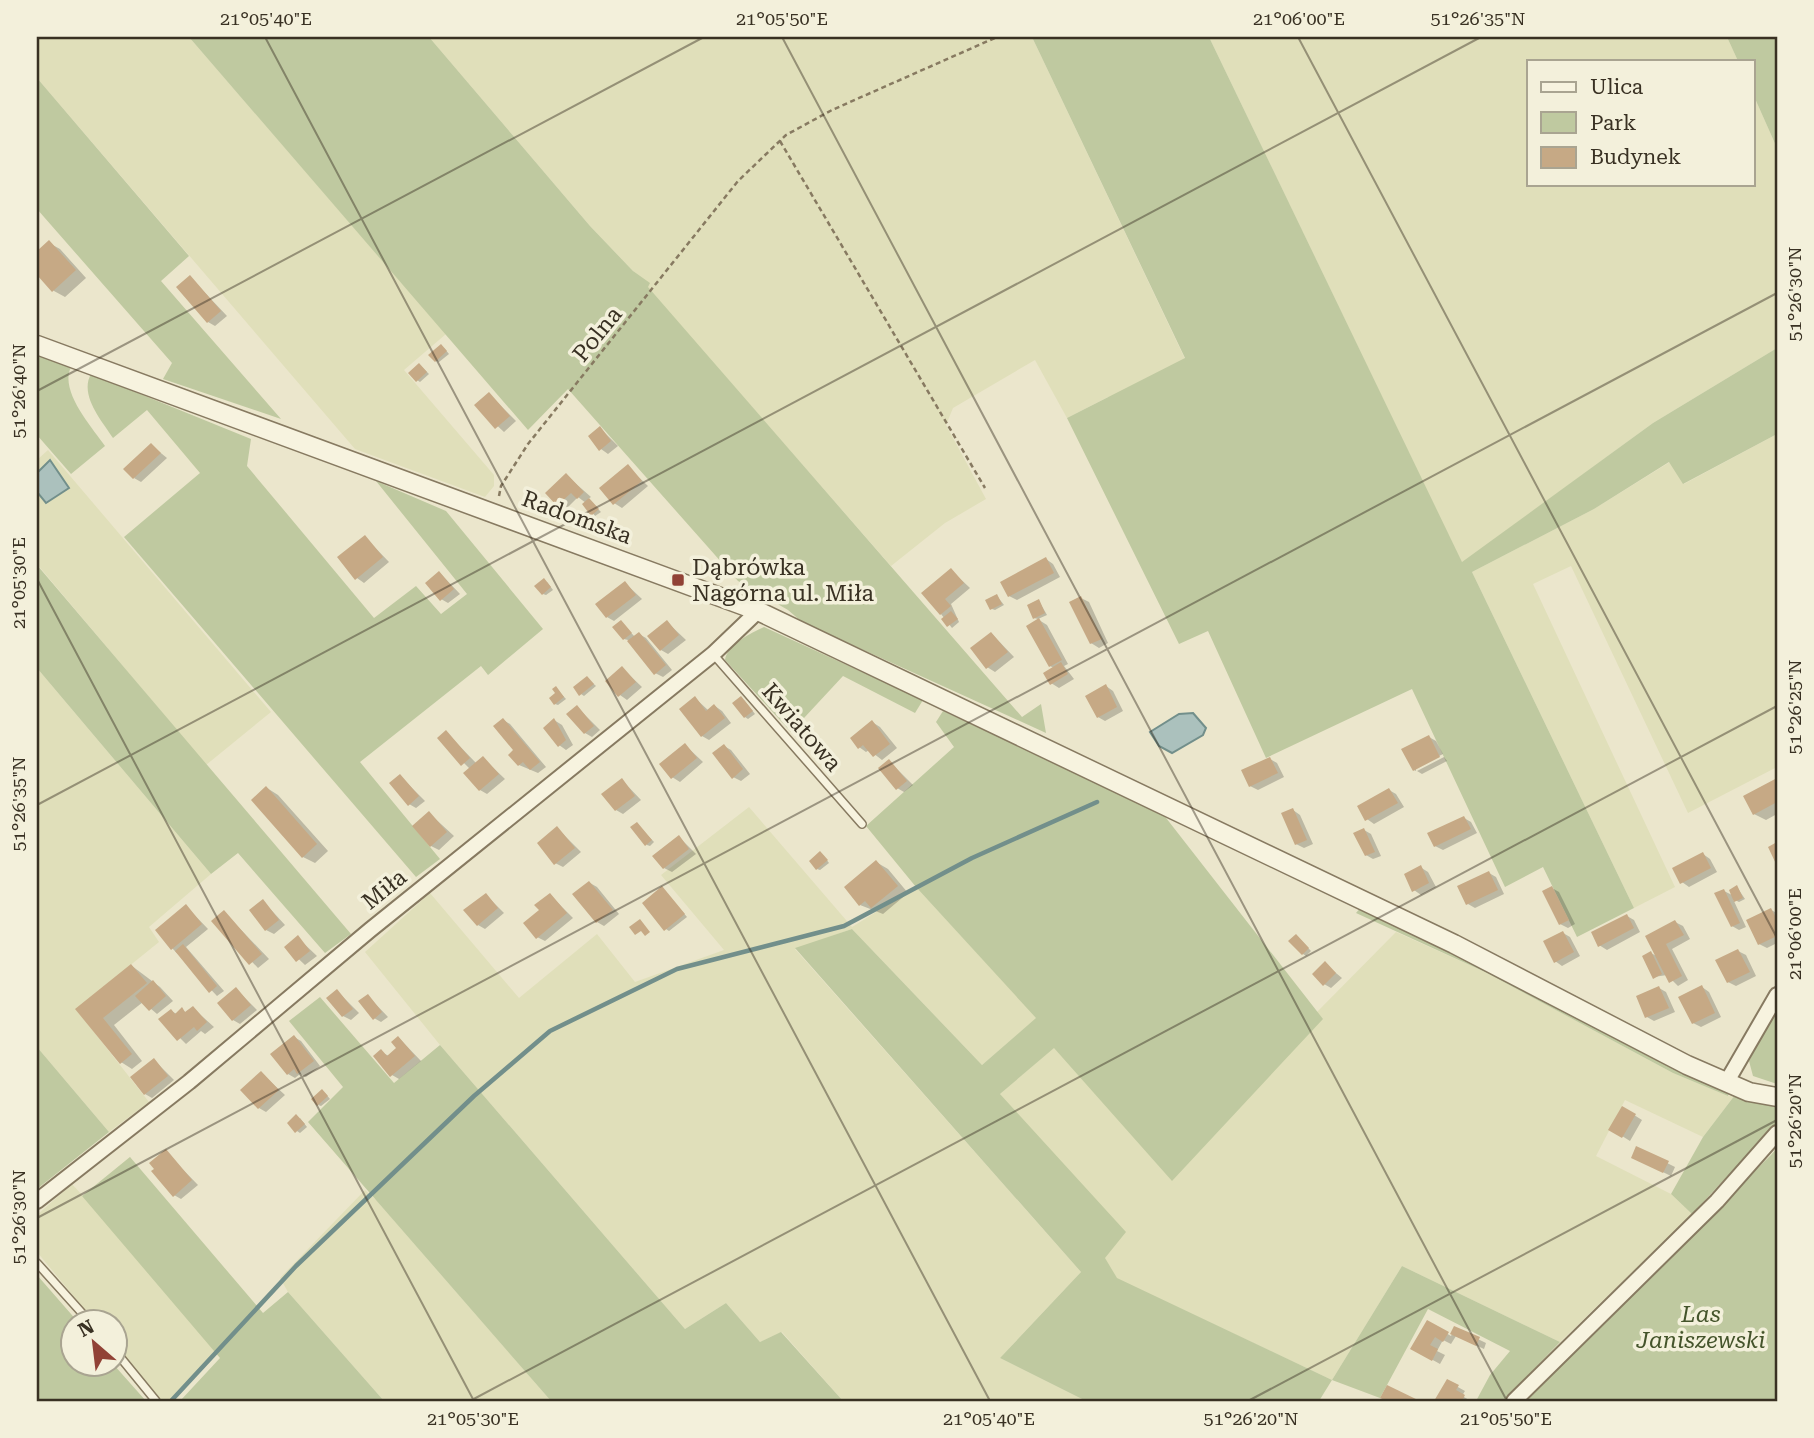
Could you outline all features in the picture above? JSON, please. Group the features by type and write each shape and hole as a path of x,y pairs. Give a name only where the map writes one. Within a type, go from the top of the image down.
{"street":[{"name":"Radomska","path":"37,345 758,611 1454,944 1726,1083 1749,1092 1777,1097"},
{"name":"Miła","path":"37,1201 189,1082 370,930 713,654 758,611"},
{"path":"1726,1083 1777,995"},
{"path":"1514,1401 1717,1200 1777,1133"}],"lane":[{"name":"Kwiatowa","path":"713,654 862,824"},
{"path":"37,1263 77,1308"},
{"path":"130,1369 156,1401"}],"path":[{"name":"Polna","path":"495,513 500,486 528,444 738,181 780,141 832,110 997,37"},
{"path":"780,141 985,488"}],"green space":[{"path":"37,37 189,37 446,334 404,370 494,475 494,486 485,497 355,449 37,78"},
{"path":"189,37 429,37 590,226 633,271 650,283 648,287 1022,717 1041,704 1046,733 802,622 788,610 738,581 568,389 528,430"},
{"path":"429,37 1032,37 1185,359 1286,590 1108,397 1067,418 1035,360 953,408 946,425 986,499 945,523 891,566 633,271 590,226"},
{"path":"1032,37 1209,37 1462,562 1653,423 1777,348 1777,434 1683,484 1669,462 1594,509 1472,572 1634,908 1577,937 1543,867 1505,887 1412,689 1266,758 1208,631 1179,644 1067,418 1185,358"},
{"path":"1209,37 1727,37 1738,60 1527,60 1527,186 1755,186 1755,98 1777,148 1777,348 1653,423 1462,563"},
{"path":"1727,37 1777,37 1777,148 1755,98 1755,60 1738,60"},
{"path":"37,78 189,256 161,281 281,419 163,379 172,363 37,209"},
{"path":"37,354 71,367 68,377 73,398 105,446 71,474 37,435"},
{"path":"91,374 251,439 247,466 374,618 416,586 441,614 467,594 376,481 446,511 543,629 488,675 481,666 360,762 440,859 416,877 124,537 200,473 147,410 113,438 93,408 88,390"},
{"path":"1777,434 1777,767 1688,813 1571,566 1533,584 1675,887 1634,908 1472,572 1594,509 1670,462 1684,484"},
{"path":"48,450 271,712 206,765 37,564 37,460"},
{"path":"37,565 351,934 325,953 238,853 211,874 37,668"},
{"path":"764,627 923,700 915,713 843,676 791,732 725,660 730,649 746,636"},
{"path":"37,668 211,874 149,927 159,942 76,1009 149,1102 109,1132 37,1047"},
{"path":"943,711 1163,814 1323,1019 1172,1181 1054,1048 1000,1094 1126,1232 1105,1258 1117,1278 1332,1380 1319,1401 1086,1401 1000,1358 1081,1272 795,948 852,929 982,1065 1036,1018 916,887 866,826 954,747 936,722"},
{"path":"749,807 852,927 916,887 1037,1018 982,1065 852,929 795,949 1081,1272 1000,1358 1086,1401 843,1401 782,1332 760,1342 726,1303 685,1329 440,1045 365,952 430,893 519,998 597,934 635,982 724,950 661,875"},
{"path":"1170,826 1316,1013 1396,932 1485,972 1673,1073 1728,1096 1735,1095 1703,1137 1625,1100 1596,1156 1671,1194 1692,1214 1560,1342 1402,1266 1332,1380 1117,1279 1000,1094 1054,1047"},
{"path":"1361,907 1729,1093 1728,1096 1673,1073 1485,972 1356,913"},
{"path":"320,997 394,1083 440,1045 685,1329 726,1303 760,1342 781,1332 843,1401 551,1401 308,1122 343,1087 289,1021"},
{"path":"1777,1007 1777,1084 1753,1076 1749,1061"},
{"path":"37,1047 109,1132 37,1189"},
{"path":"1735,1095 1777,1105 1777,1123 1692,1214 1671,1194 1703,1137"},
{"name":"Las Janiszewski","path":"1777,1148 1777,1401 1521,1401 1771,1155"},
{"path":"130,1157 230,1333 171,1401 160,1401 130,1364 130,1308 83,1308 37,1252 37,1215 72,1184 83,1196"},
{"path":"130,1157 263,1313 288,1292 384,1401 180,1401 220,1358 82,1196"},
{"path":"365,1190 551,1401 384,1401 288,1292 280,1278"},
{"path":"1402,1266 1560,1342 1503,1401 1476,1401 1490,1375 1510,1351 1428,1309 1380,1398 1332,1380"},
{"path":"37,1275 66,1308 60,1308 60,1378 126,1378 146,1401 37,1401"}],"water":[{"path":"50,460 69,488 46,503 37,492 37,473"},
{"path":"1193,713 1206,728 1203,735 1172,753 1159,746 1150,732 1179,714"}],"building":[{"path":"49,240 76,270 52,292 37,275 37,251"},
{"path":"190,275 221,311 207,323 176,287"},
{"path":"441,344 447,351 435,362 428,355"},
{"path":"419,363 427,372 416,382 408,373"},
{"path":"489,392 510,416 495,429 474,405"},
{"path":"600,426 611,441 599,451 588,436"},
{"path":"151,443 161,453 133,479 123,469"},
{"path":"628,464 642,481 613,505 599,488"},
{"path":"566,473 584,492 577,499 571,493 557,506 545,493"},
{"path":"589,498 599,509 591,516 582,504"},
{"path":"365,535 383,557 355,580 337,557"},
{"path":"1046,557 1054,573 1008,597 1000,582"},
{"path":"951,568 964,583 945,599 951,606 940,615 921,593"},
{"path":"439,571 454,589 440,601 425,583"},
{"path":"544,578 551,587 542,595 534,586"},
{"path":"625,581 636,595 606,618 595,604"},
{"path":"997,594 1002,604 990,610 985,600"},
{"path":"1081,596 1102,639 1090,644 1069,602"},
{"path":"1039,599 1045,613 1033,619 1027,605"},
{"path":"951,611 958,619 947,627 941,619"},
{"path":"1039,618 1062,660 1049,667 1026,626"},
{"path":"621,620 632,633 623,640 612,627"},
{"path":"667,620 679,635 660,651 647,636"},
{"path":"639,632 666,665 654,675 627,641"},
{"path":"991,632 1008,652 986,669 970,648"},
{"path":"1061,662 1068,674 1050,685 1043,673"},
{"path":"622,666 636,682 618,697 605,681"},
{"path":"587,676 594,684 579,696 573,687"},
{"path":"1106,684 1117,707 1097,718 1085,696"},
{"path":"556,686 564,697 554,705 549,698 555,693 552,689"},
{"path":"695,696 706,711 714,704 725,718 701,737 679,709"},
{"path":"741,696 753,711 744,718 732,703"},
{"path":"577,705 594,726 584,734 566,714"},
{"path":"503,718 540,762 530,770 523,762 518,766 508,755 513,750 493,726"},
{"path":"554,718 566,740 558,747 543,728"},
{"path":"872,720 890,744 873,757 863,745 858,749 850,738"},
{"path":"446,730 470,758 461,766 437,738"},
{"path":"1429,735 1440,757 1413,771 1401,749"},
{"path":"685,743 697,758 671,779 659,764"},
{"path":"724,744 743,769 732,779 712,753"},
{"path":"483,756 499,774 479,791 463,773"},
{"path":"1270,757 1278,773 1249,787 1241,770"},
{"path":"889,759 907,781 896,790 878,768"},
{"path":"400,774 419,796 408,806 389,783"},
{"path":"622,778 635,796 615,811 601,794"},
{"path":"1777,778 1777,802 1753,815 1743,796"},
{"path":"266,786 317,844 302,858 251,800"},
{"path":"1389,788 1398,803 1365,821 1357,806"},
{"path":"1293,808 1307,840 1295,845 1281,813"},
{"path":"429,811 447,832 430,847 412,826"},
{"path":"1464,816 1471,829 1434,847 1427,833"},
{"path":"637,822 652,840 645,846 630,827"},
{"path":"557,826 575,848 554,865 537,843"},
{"path":"1364,828 1375,852 1365,856 1353,833"},
{"path":"679,835 689,849 663,869 652,856"},
{"path":"1777,842 1777,866 1768,847"},
{"path":"820,851 828,860 816,870 809,861"},
{"path":"1703,852 1711,868 1680,884 1672,868"},
{"path":"876,860 898,886 871,908 865,901 859,906 844,887"},
{"path":"1421,865 1429,883 1412,892 1404,874"},
{"path":"1489,871 1498,890 1466,905 1457,886"},
{"path":"589,881 613,910 596,923 572,894"},
{"path":"1737,885 1743,898 1734,902 1729,890"},
{"path":"662,886 685,914 664,931 642,903"},
{"path":"1552,886 1569,920 1559,925 1542,891"},
{"path":"1724,889 1740,923 1731,927 1714,893"},
{"path":"486,893 498,908 477,926 463,910"},
{"path":"550,893 567,913 536,939 523,923 539,910 534,905"},
{"path":"263,899 279,920 265,931 249,910"},
{"path":"186,904 202,924 171,950 155,930"},
{"path":"1771,908 1777,920 1777,936 1758,945 1746,920"},
{"path":"224,910 262,954 249,965 211,921"},
{"path":"1627,914 1634,928 1598,947 1591,932"},
{"path":"640,919 650,932 645,936 641,931 635,935 629,927"},
{"path":"1675,920 1684,935 1666,944 1682,976 1669,983 1645,936"},
{"path":"1563,931 1574,952 1554,963 1543,941"},
{"path":"1296,934 1309,948 1302,955 1288,941"},
{"path":"298,935 310,951 296,962 284,947"},
{"path":"183,944 217,986 209,993 175,951"},
{"path":"1738,949 1750,972 1727,983 1715,960"},
{"path":"1651,951 1662,974 1653,979 1642,956"},
{"path":"1325,961 1336,973 1323,986 1312,974"},
{"path":"131,964 147,983 103,1018 132,1054 120,1064 75,1009"},
{"path":"153,980 166,996 149,1011 135,996"},
{"path":"1702,985 1715,1013 1692,1024 1678,997"},
{"path":"1659,986 1669,1008 1645,1018 1636,996"},
{"path":"236,987 251,1005 232,1021 217,1003"},
{"path":"337,989 353,1009 342,1017 326,998"},
{"path":"368,994 382,1012 373,1020 358,1001"},
{"path":"193,1006 207,1022 197,1031 194,1027 177,1041 158,1019 171,1009 175,1014 182,1007 185,1012"},
{"path":"294,1035 314,1061 297,1074 294,1069 287,1075 270,1054"},
{"path":"398,1036 415,1056 390,1077 373,1056 381,1049 387,1056 396,1048 391,1042"},
{"path":"154,1058 168,1076 144,1095 130,1077"},
{"path":"261,1071 279,1090 258,1109 240,1090"},
{"path":"322,1089 328,1096 317,1106 311,1099"},
{"path":"1622,1106 1636,1114 1622,1138 1608,1130"},
{"path":"296,1114 305,1124 295,1133 287,1123"},
{"path":"1636,1146 1669,1161 1663,1173 1631,1158"},
{"path":"166,1149 192,1180 173,1197 151,1171 154,1169 149,1163"},
{"path":"1427,1320 1449,1332 1443,1342 1435,1337 1430,1345 1438,1349 1432,1361 1410,1349"},
{"path":"1454,1326 1480,1337 1476,1346 1450,1334"},
{"path":"1447,1379 1459,1385 1456,1390 1465,1395 1462,1401 1434,1401"},
{"path":"1387,1385 1420,1401 1387,1401 1380,1398"}],"waterway":[{"path":"171,1401 296,1266 474,1096 550,1031 677,969 844,926 972,858 1097,802"}],"place":[{"name":"Dąbrówka Nagórna ul. Miła","path":"678,580"}]}
